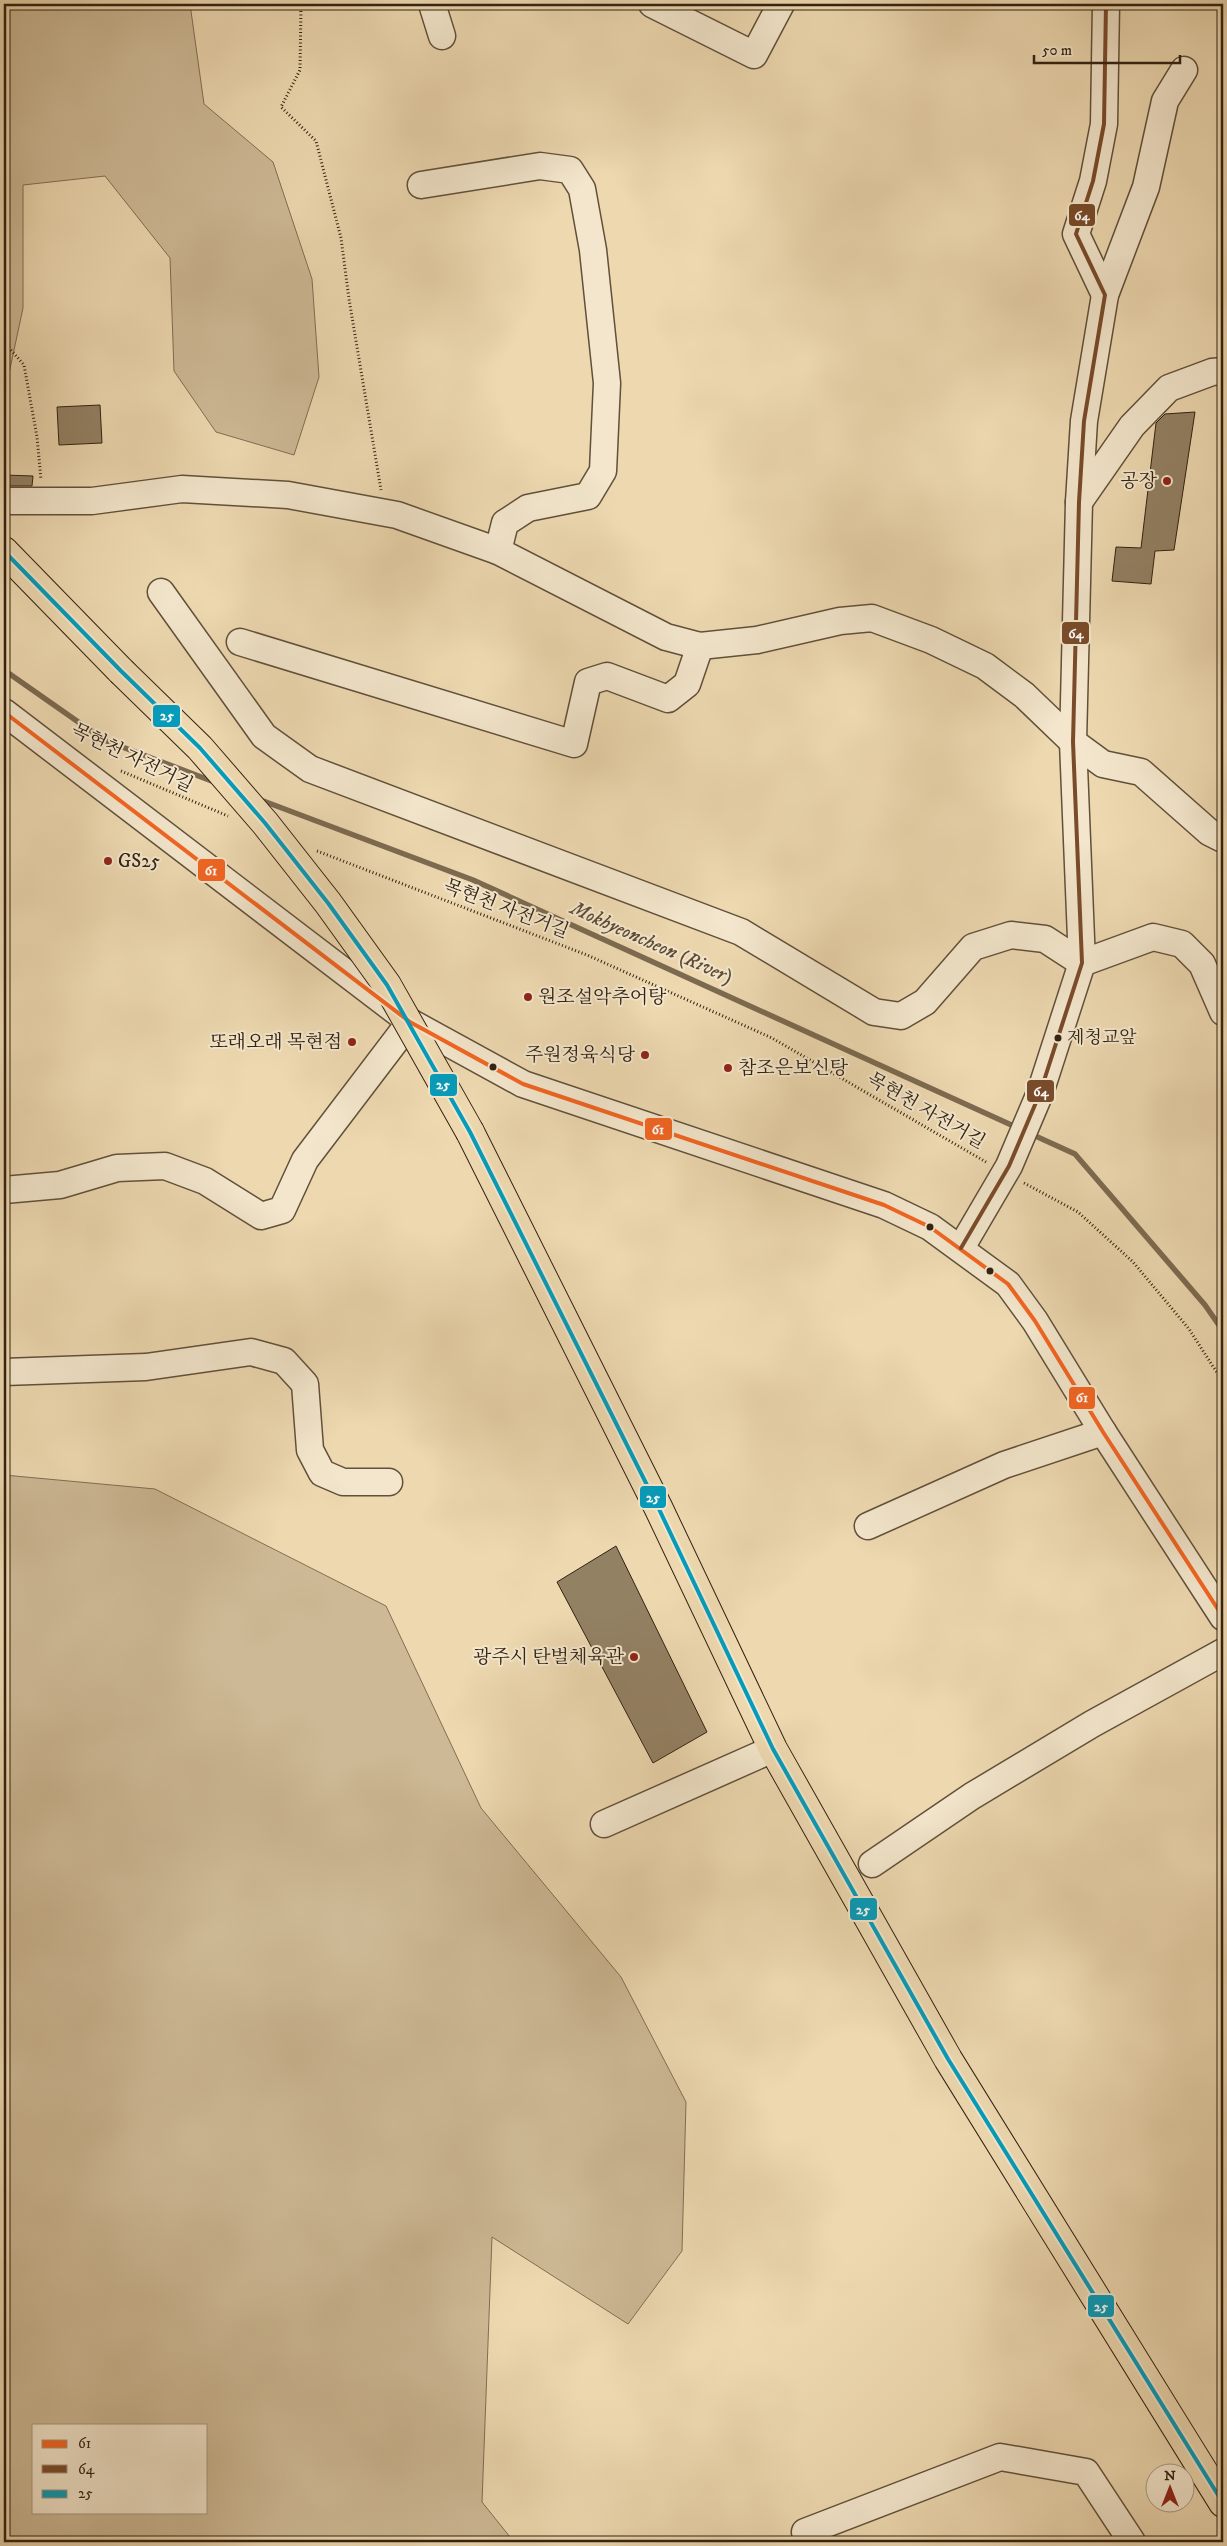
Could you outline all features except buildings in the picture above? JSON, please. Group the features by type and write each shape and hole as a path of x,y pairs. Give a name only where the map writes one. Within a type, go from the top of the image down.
{"main road":[{"path":"4,551 121,671 200,748 266,823 328,903 387,985 470,1132 662,1516 773,1749 948,2059 1223,2503"}],"street":[{"path":"432,4 442,36"},
{"path":"652,4 754,55 781,4"},
{"path":"1105,296 1076,234 1093,181 1104,124 1106,4"},
{"path":"961,1248 1007,1169 1040,1093 1082,963 1073,742 1079,502 1084,421 1105,296 1146,187 1165,101 1184,70"},
{"path":"421,184 540,166 570,170 582,189 592,250 607,383 603,471 588,496 528,508 505,523 498,551"},
{"path":"1079,502 1132,426 1169,388 1212,372 1223,371"},
{"path":"4,501 92,501 182,489 288,495 397,515 498,551 666,637 700,646 757,640 840,621 872,618 931,640 985,666 1024,695 1073,742 1103,764 1142,772 1209,832 1223,839"},
{"path":"161,592 264,736 310,769 741,932 874,1012 900,1016 924,1002 973,947 1012,935 1045,940 1082,963"},
{"path":"240,642 574,744 588,682 607,676 668,698 687,684 700,646"},
{"path":"4,712 410,1022 523,1084 884,1205 930,1227 961,1248 1008,1284 1035,1321 1103,1432 1223,1617"},
{"path":"1082,963 1153,937 1182,944 1202,964 1223,1012"},
{"path":"4,1190 60,1185 117,1168 165,1166 205,1181 261,1216 282,1210 305,1160 410,1022"},
{"path":"4,1372 146,1367 251,1352 284,1361 305,1384 310,1450 322,1473 343,1482 389,1482"},
{"path":"868,1526 1004,1465 1103,1432"},
{"path":"872,1864 972,1796 1092,1724 1223,1652"},
{"path":"604,1824 773,1749"},
{"path":"805,2532 1000,2457 1086,2472 1132,2542"}],"path":[{"path":"301,4 300,70 281,107 316,140 341,238 348,299 384,513"},
{"path":"4,342 24,365 37,436 44,501"},
{"name":"목현천 자전거길","path":"113,767 191,802 237,820"},
{"name":"목현천 자전거길","path":"311,848 587,955 772,1038 1007,1169 1078,1212 1133,1262 1190,1329 1223,1382"}],"shaded area":[{"path":"4,4 190,4 204,104 273,162 312,279 319,377 294,455 216,432 174,371 170,258 105,176 23,185 23,308 4,397"},
{"path":"4,1475 155,1489 386,1606 481,1808 621,1977 686,2102 682,2251 628,2324 492,2237 482,2502 514,2542 4,2542"}],"waterway":[{"name":"Mokhyeoncheon (River)","path":"4,670 104,740 217,783"},
{"name":"Mokhyeoncheon (River)","path":"258,799 473,880 1018,1128"},
{"name":"Mokhyeoncheon (River)","path":"1031,1134 1075,1154 1205,1305 1223,1331"}],"transit line":[{"name":"64","path":"961,1248 1009,1166 1040,1093 1082,963 1073,742 1079,502 1084,421 1105,295 1076,234 1093,181 1104,124 1106,4"},
{"name":"25","path":"4,551 121,671 200,748 265,823 328,903 387,985 470,1132 658,1507 773,1749 948,2059 1223,2503"},
{"name":"61","path":"4,712 410,1022 523,1084 884,1205 930,1227 1008,1284 1035,1321 1103,1432 1223,1617"}],"place":[{"name":"공장","path":"1167,481"},
{"name":"GS25","path":"108,861"},
{"name":"원조설악추어탕","path":"528,997"},
{"name":"제청교앞","path":"1058,1038"},
{"name":"또래오래 목현점","path":"352,1042"},
{"name":"주원정육식당","path":"645,1055"},
{"name":"참조은보신탕","path":"728,1068"},
{"name":"광주시 탄벌체육관","path":"634,1657"}]}
